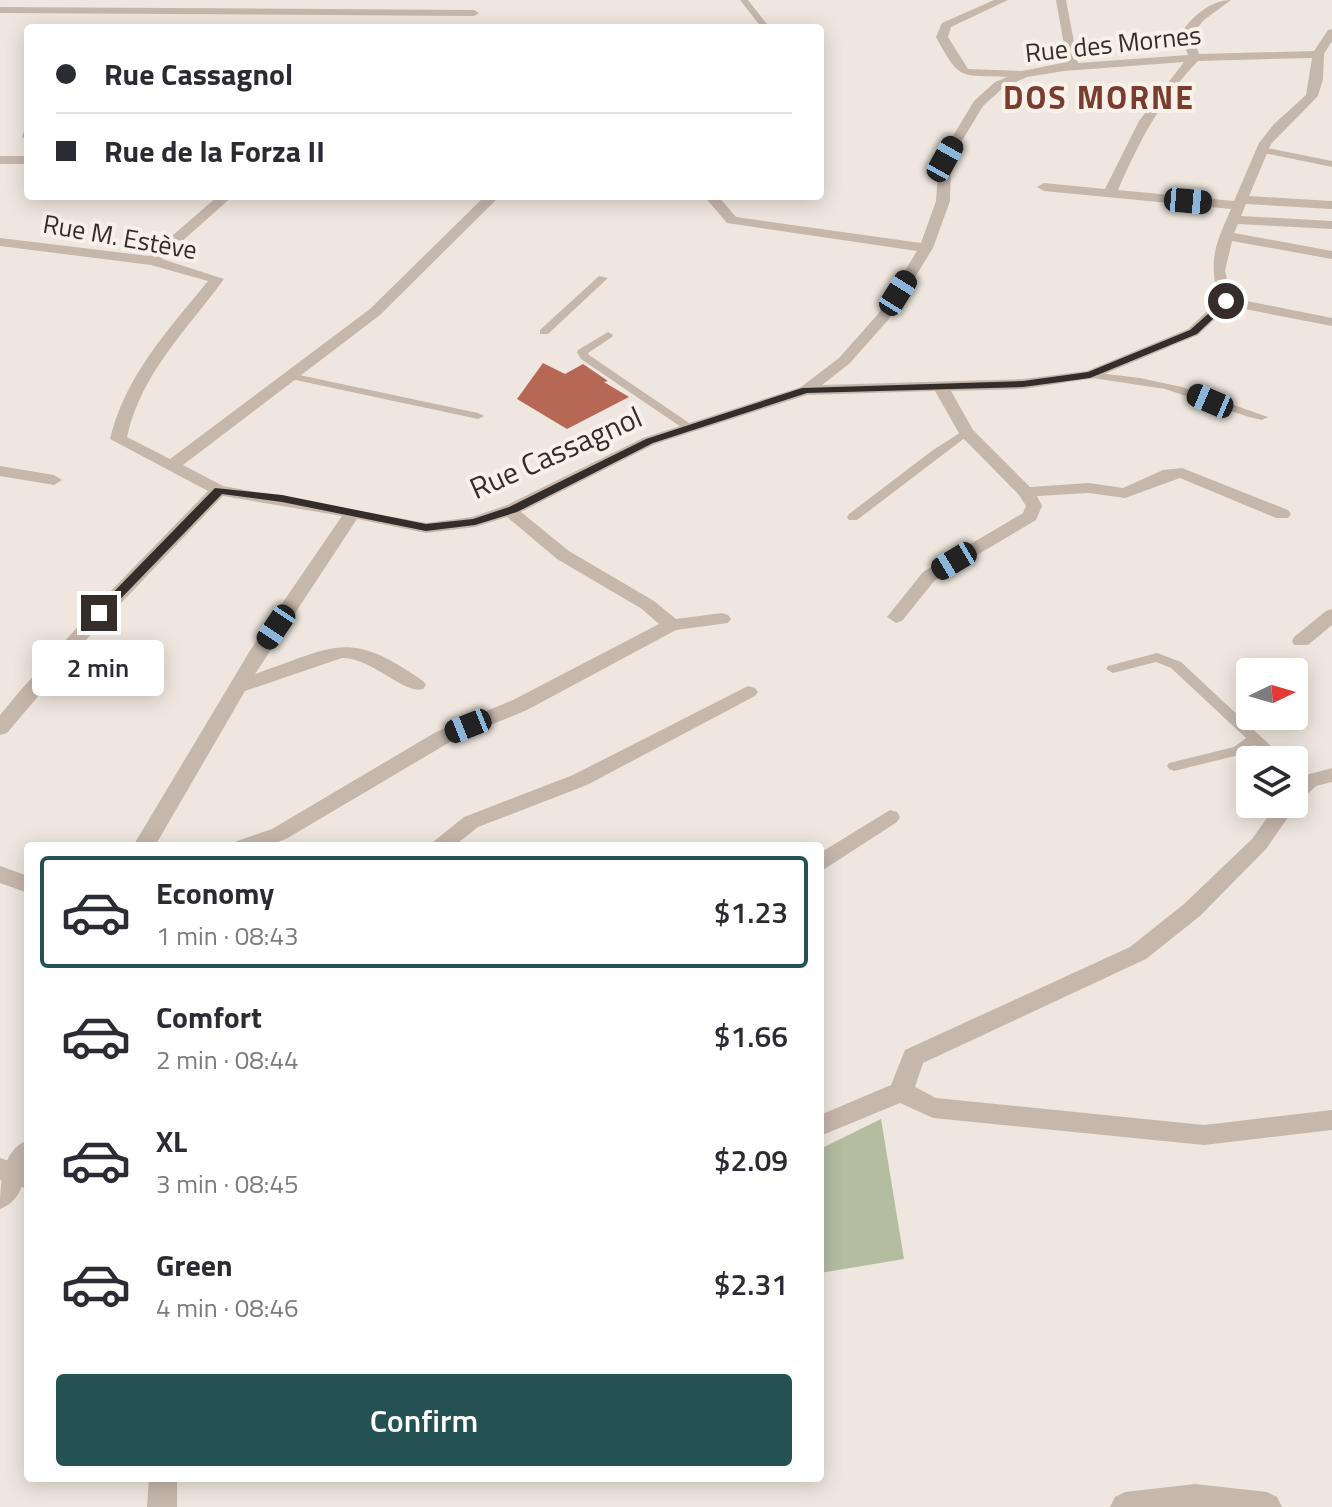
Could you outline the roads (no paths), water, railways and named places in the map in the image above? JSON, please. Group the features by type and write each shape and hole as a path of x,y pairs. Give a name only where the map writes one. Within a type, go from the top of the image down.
{"street":[{"path":"472,24 477,0"},
{"path":"1003,0 946,25 942,37 958,67 965,72 1024,74"},
{"path":"1061,0 1073,63 1064,68"},
{"path":"1110,193 1139,127 1178,74 1195,58 1186,34 1196,17 1210,12 1226,0"},
{"path":"0,10 121,5 474,13"},
{"path":"109,24 121,5"},
{"path":"1332,32 1324,48 1312,96 1278,127 1262,150 1226,236 1218,271 1226,301 1332,322"},
{"name":"Rue des Mornes","path":"806,390 844,361 884,316 926,248 943,201 945,159 978,104 999,85 1024,74 1064,68 1324,48"},
{"path":"1317,79 1332,81"},
{"path":"0,160 24,160"},
{"path":"1044,187 1241,203 1332,205"},
{"path":"152,261 221,200"},
{"path":"171,466 375,312 489,200"},
{"path":"714,200 732,220 926,248"},
{"path":"1234,220 1332,225"},
{"path":"1226,236 1332,255"},
{"name":"Rue M. Estève","path":"0,242 152,261 217,279 141,380 121,420 118,439 219,490"},
{"name":"Rue Cassagnol","path":"219,490 282,499 426,528 475,522 510,511 649,441 806,390 1023,384 1090,375 1193,332 1226,301"},
{"path":"896,617 929,576 1030,516 1034,506 1026,492 966,432 939,384"},
{"path":"0,471 54,480"},
{"path":"1026,492 1089,488 1125,493 1169,474 1182,473 1282,514"},
{"path":"0,728 120,590 219,490"},
{"path":"510,511 563,555 648,605 672,625"},
{"path":"146,842 239,686 352,514"},
{"path":"1301,641 1332,615"},
{"path":"256,842 279,834 443,737 520,705 672,625 722,619"},
{"path":"239,686 340,652 356,650 371,654 416,685"},
{"path":"444,842 471,822 580,780 748,692"},
{"path":"1308,776 1332,775"},
{"path":"824,861 890,817"},
{"path":"824,1124 901,1092 913,1057 1138,953 1192,910 1248,855 1277,818"},
{"path":"0,874 24,883"},
{"path":"901,1092 933,1108 1204,1135 1332,1120"},
{"path":"0,1198 15,1174"},
{"path":"162,1507 163,1482"},
{"path":"1125,1507 1195,1498 1267,1507"}],"lane":[{"path":"744,0 763,24"},
{"path":"1262,150 1332,164"},
{"path":"544,332 603,278"},
{"path":"608,335 586,347 582,352 585,357 688,427"},
{"path":"1090,375 1188,392 1232,410 1262,417"},
{"path":"290,376 478,416"},
{"path":"853,517 894,488 920,462 966,432"},
{"path":"1113,669 1157,657 1176,665 1262,746"},
{"path":"1174,766 1238,751 1254,739"}],"district":[{"name":"DOS MORNE","path":"1099,98"}]}
